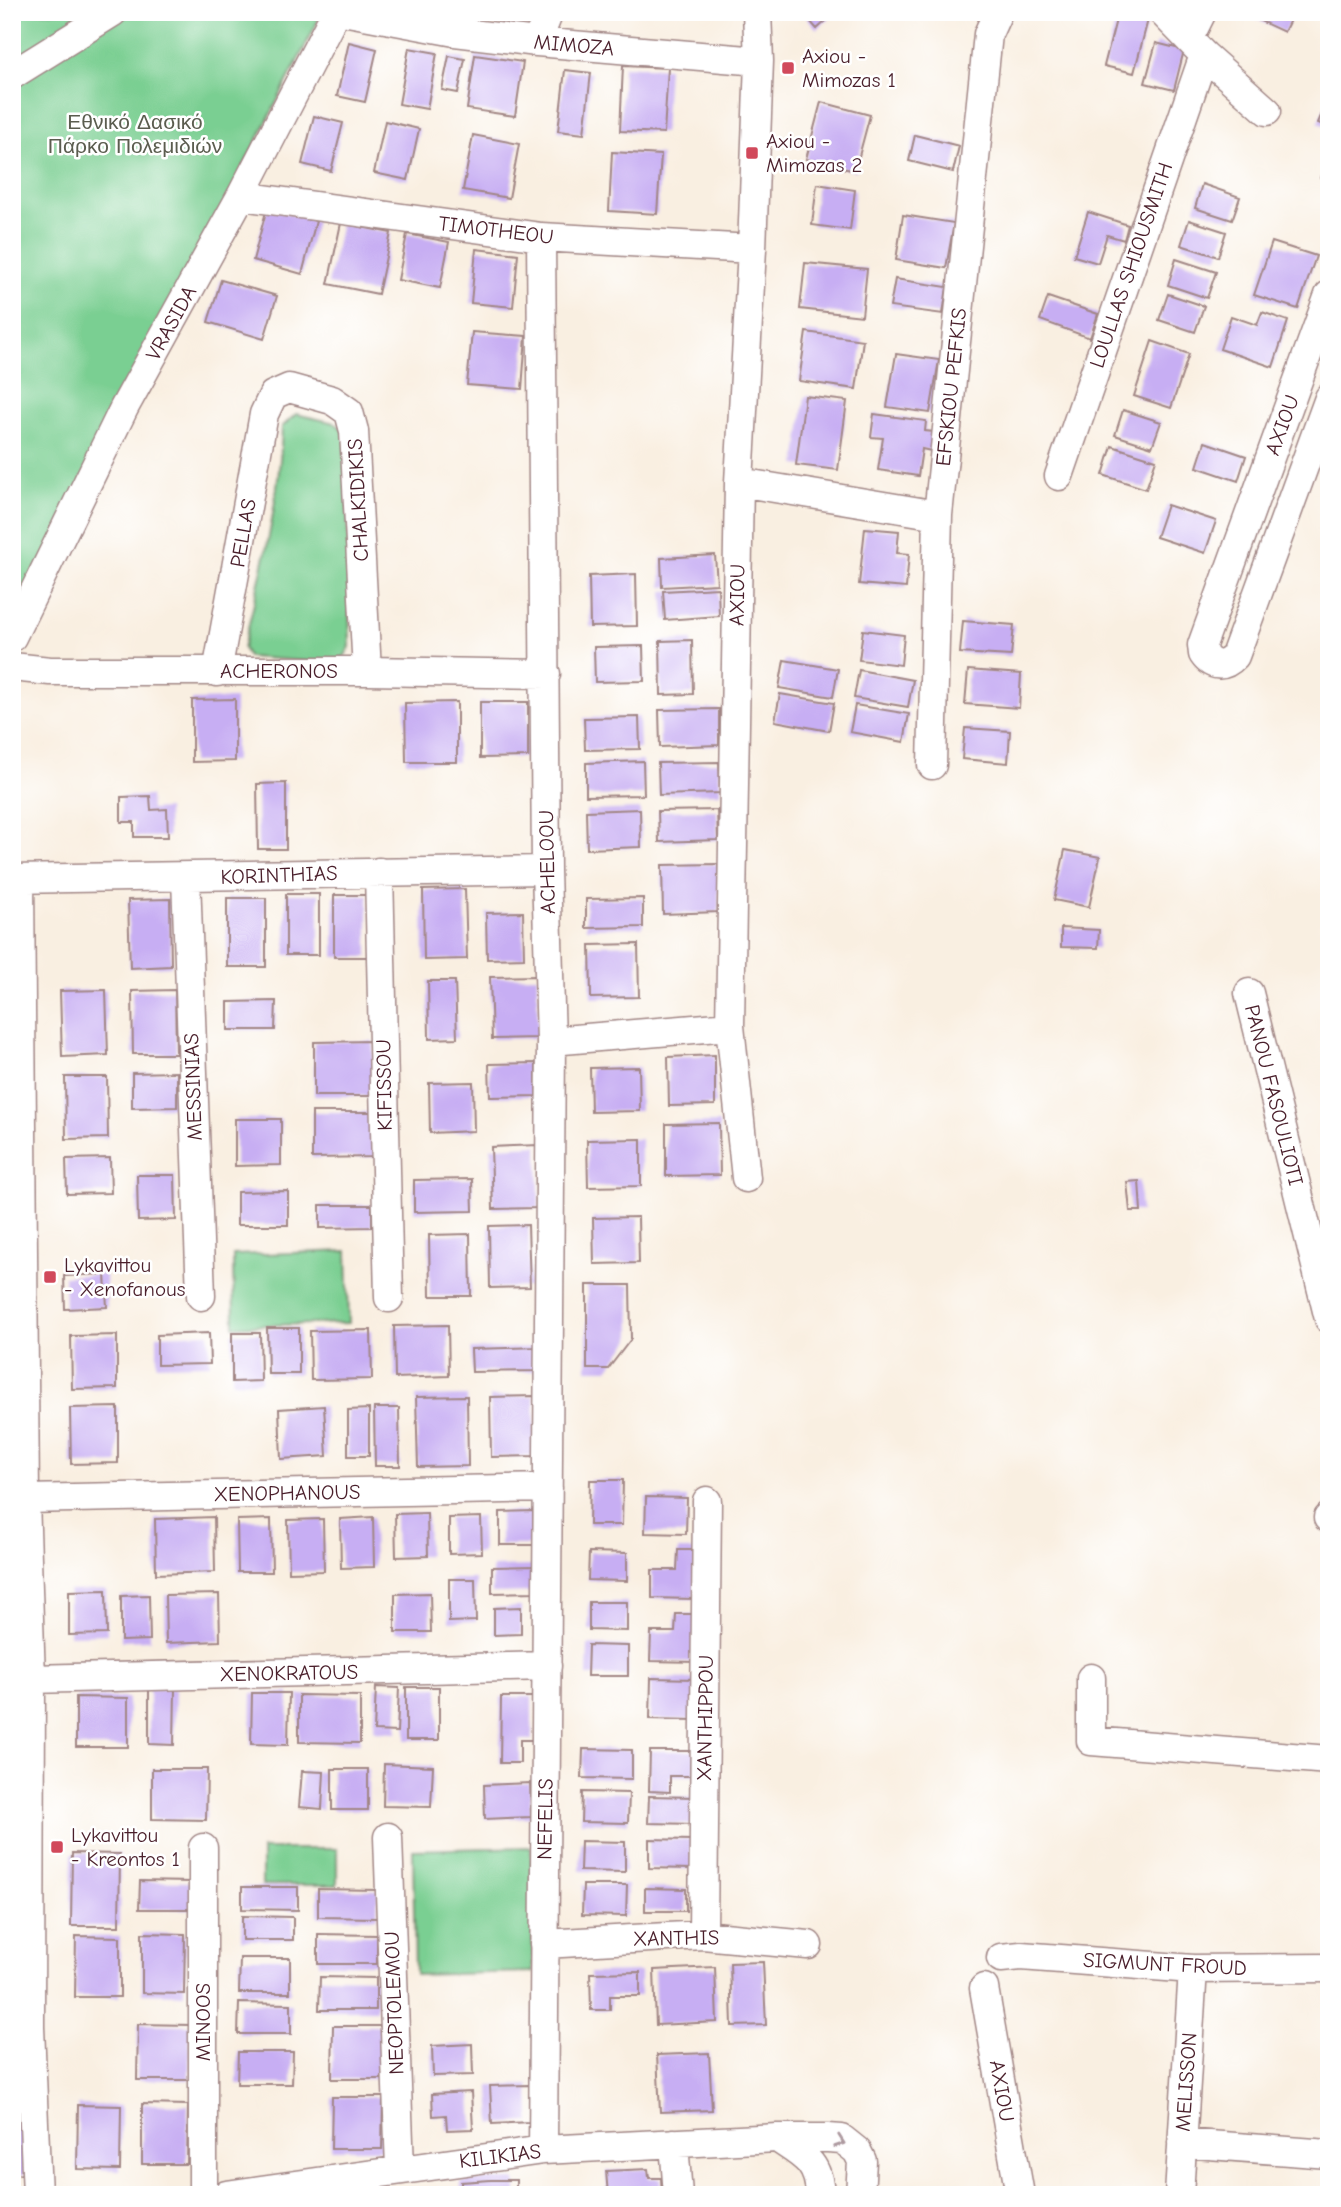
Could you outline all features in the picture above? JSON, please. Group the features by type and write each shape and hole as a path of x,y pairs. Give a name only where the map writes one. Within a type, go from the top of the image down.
{"street":[{"path":"12,75 113,12"},
{"name":"VRASIDA","path":"12,637 124,408 241,196 336,12"},
{"name":"MIMOZA","path":"348,12 455,32 537,42 759,61"},
{"path":"537,42 549,12"},
{"name":"AXIOU","path":"746,1178 730,1026 740,482 759,61 757,12"},
{"name":"EFSKIOU PEFKIS","path":"932,765 937,515 988,34 998,12"},
{"path":"1162,12 1196,47 1267,111"},
{"name":"LOULLAS SHIOUSMITH","path":"1059,476 1196,47 1202,12"},
{"name":"TIMOTHEOU","path":"241,196 541,237 752,249"},
{"name":"ACHELOOU","path":"541,237 546,870 551,1041 548,1488"},
{"name":"AXIOU","path":"1329,295 1202,645 1202,654 1214,664 1230,662 1235,656 1329,398"},
{"name":"CHALKIDIKIS","path":"272,395 289,388 332,400 349,412 354,431 367,671"},
{"name":"PELLAS","path":"217,671 264,414 272,395"},
{"path":"740,482 937,515"},
{"name":"ACHERONOS","path":"12,667 50,671 545,674"},
{"name":"KORINTHIAS","path":"16,879 546,870"},
{"name":"KIFISSOU","path":"379,872 389,1298"},
{"name":"MESSINIAS","path":"186,878 201,1296"},
{"path":"16,879 17,1226 31,1679 22,1845 21,2027 37,2195"},
{"name":"PANOU FASOULIOTI","path":"1249,993 1329,1319"},
{"path":"551,1041 730,1026"},
{"name":"XENOPHANOUS","path":"25,1499 548,1488"},
{"name":"NEFELIS","path":"543,2150 548,1488"},
{"name":"XANTHIPPOU","path":"703,1935 707,1501"},
{"name":"XENOKRATOUS","path":"31,1679 547,1666"},
{"path":"1091,1678 1091,1741 1329,1760"},
{"name":"NEOPTOLEMOU","path":"388,1837 400,2169"},
{"name":"MINOOS","path":"203,1849 203,2195"},
{"name":"XANTHIS","path":"544,1944 703,1935 808,1945"},
{"name":"SIGMUNT FROUD","path":"1001,1958 1021,1956 1193,1969 1329,1968"},
{"name":"MELISSON","path":"1179,2195 1193,1969"},
{"name":"AXIOU","path":"984,1988 1020,2195"},
{"path":"777,2138 814,2167 820,2179 820,2195"},
{"name":"KILIKIAS","path":"226,2195 543,2150 777,2138 842,2139 850,2144 862,2161 860,2195"},
{"path":"674,2143 678,2195"},
{"path":"1182,2143 1329,2154"}],"green space":[{"name":"Εθνικό Δασικό Πάρκο Πολεμιδιών","path":"12,12 308,12 319,19 12,622"},
{"path":"296,414 335,423 346,432 350,647 344,657 332,663 248,657 243,648 274,511 282,427"},
{"path":"347,1251 349,1323 234,1326 233,1255"},
{"path":"531,1847 533,1972 415,1975 413,1850"},
{"path":"262,1849 337,1849 337,1885 262,1885"}],"building":[{"path":"802,12 836,12 817,29"},
{"path":"1118,12 1150,12 1134,73 1104,66"},
{"path":"1241,12 1294,12 1284,32"},
{"path":"349,42 377,49 365,102 337,96"},
{"path":"1156,43 1184,50 1174,90 1145,83"},
{"path":"409,48 437,53 427,109 399,104"},
{"path":"475,55 523,62 515,116 467,109"},
{"path":"449,56 465,59 458,93 442,90"},
{"path":"623,66 668,68 664,133 620,131"},
{"path":"565,70 591,73 584,134 558,131"},
{"path":"1329,97 1329,127 1318,123"},
{"path":"821,102 870,115 855,171 806,159"},
{"path":"314,116 343,123 331,171 302,164"},
{"path":"385,121 419,129 408,180 374,173"},
{"path":"473,135 519,144 509,198 463,190"},
{"path":"915,135 959,146 953,172 909,161"},
{"path":"612,152 661,155 657,214 609,211"},
{"path":"1329,157 1329,180 1321,178"},
{"path":"817,184 855,190 850,230 812,225"},
{"path":"1202,184 1240,197 1232,220 1195,208"},
{"path":"267,208 316,221 302,274 253,260"},
{"path":"1088,212 1128,225 1124,240 1107,235 1098,263 1074,256"},
{"path":"903,215 954,223 946,268 896,260"},
{"path":"1189,220 1226,232 1218,257 1181,245"},
{"path":"341,223 391,233 378,294 328,284"},
{"path":"407,234 449,242 440,288 398,280"},
{"path":"1272,242 1316,256 1298,309 1254,295"},
{"path":"476,249 518,254 513,307 471,303"},
{"path":"1176,259 1216,272 1207,298 1168,285"},
{"path":"805,263 867,269 862,316 800,309"},
{"path":"895,279 947,287 943,314 890,307"},
{"path":"221,280 277,296 264,339 208,322"},
{"path":"1168,294 1204,306 1195,332 1159,320"},
{"path":"1048,297 1098,314 1090,338 1040,320"},
{"path":"1262,312 1288,321 1273,367 1220,349 1231,316 1257,325"},
{"path":"472,332 526,336 522,389 467,385"},
{"path":"806,332 863,340 856,389 799,381"},
{"path":"1152,341 1189,354 1171,408 1134,396"},
{"path":"896,354 939,360 930,413 887,407"},
{"path":"805,396 847,401 838,470 796,465"},
{"path":"1123,410 1161,422 1152,447 1115,435"},
{"path":"874,414 926,421 925,431 934,432 931,451 922,449 918,476 878,470 883,438 871,437"},
{"path":"1205,442 1246,456 1238,481 1197,467"},
{"path":"1112,446 1156,460 1146,489 1103,475"},
{"path":"1167,505 1216,521 1205,553 1156,537"},
{"path":"865,528 899,531 897,553 909,554 906,588 859,584"},
{"path":"715,555 717,584 662,587 661,558"},
{"path":"636,574 637,626 590,627 589,576"},
{"path":"718,588 719,616 665,620 663,591"},
{"path":"963,621 1014,625 1011,656 960,653"},
{"path":"863,630 904,635 901,665 859,660"},
{"path":"692,640 693,694 661,695 660,641"},
{"path":"643,646 644,681 595,682 594,647"},
{"path":"784,660 838,669 833,697 779,688"},
{"path":"859,670 913,680 908,707 854,698"},
{"path":"968,670 1021,674 1019,708 965,704"},
{"path":"780,694 834,703 829,731 775,721"},
{"path":"235,699 235,761 192,762 192,700"},
{"path":"457,702 457,762 406,762 405,703"},
{"path":"480,702 528,702 528,757 480,758"},
{"path":"855,705 909,714 904,742 850,732"},
{"path":"719,709 719,745 660,747 659,710"},
{"path":"639,717 640,749 585,750 584,718"},
{"path":"965,728 1010,731 1008,763 962,759"},
{"path":"643,761 644,795 586,796 586,763"},
{"path":"719,762 720,793 659,795 658,763"},
{"path":"286,783 286,849 258,849 257,784"},
{"path":"150,796 151,810 167,809 168,837 134,837 134,822 121,822 121,797"},
{"path":"640,809 641,847 587,849 586,811"},
{"path":"717,810 718,840 659,842 658,811"},
{"path":"1065,850 1100,857 1089,907 1054,900"},
{"path":"718,864 719,912 663,914 662,865"},
{"path":"465,889 467,959 424,960 423,890"},
{"path":"286,894 319,894 319,955 286,955"},
{"path":"334,895 368,895 368,957 334,957"},
{"path":"227,898 266,898 266,967 227,967"},
{"path":"643,898 643,927 586,928 586,899"},
{"path":"170,899 171,966 130,968 128,900"},
{"path":"523,912 524,958 487,959 486,913"},
{"path":"1061,928 1099,930 1098,948 1061,947"},
{"path":"638,944 639,997 591,998 590,945"},
{"path":"537,976 538,1038 492,1039 490,977"},
{"path":"428,981 455,981 457,1038 429,1039"},
{"path":"106,990 108,1055 62,1057 60,991"},
{"path":"175,990 176,1054 133,1054 132,991"},
{"path":"276,1001 275,1030 228,1030 228,1002"},
{"path":"373,1041 373,1096 314,1096 314,1042"},
{"path":"715,1055 715,1105 669,1106 668,1057"},
{"path":"536,1063 536,1096 490,1097 489,1064"},
{"path":"639,1067 640,1111 591,1112 590,1068"},
{"path":"177,1072 177,1107 132,1108 132,1073"},
{"path":"65,1077 107,1077 108,1138 66,1139"},
{"path":"473,1082 474,1131 430,1133 429,1083"},
{"path":"312,1112 375,1112 375,1157 312,1158"},
{"path":"235,1119 281,1119 281,1165 235,1166"},
{"path":"719,1123 720,1175 666,1176 666,1124"},
{"path":"641,1139 641,1186 588,1187 587,1140"},
{"path":"538,1145 539,1208 493,1209 491,1147"},
{"path":"110,1158 111,1193 67,1194 66,1159"},
{"path":"137,1175 175,1175 176,1220 138,1221"},
{"path":"472,1179 473,1211 414,1212 414,1180"},
{"path":"1139,1181 1141,1211 1130,1211 1127,1182"},
{"path":"288,1191 288,1225 237,1225 237,1192"},
{"path":"320,1205 372,1205 372,1227 320,1228"},
{"path":"638,1217 639,1263 594,1264 593,1218"},
{"path":"528,1225 530,1287 490,1288 489,1226"},
{"path":"470,1234 471,1296 430,1296 429,1235"},
{"path":"105,1274 107,1307 65,1309 64,1276"},
{"path":"587,1285 630,1285 631,1339 608,1369 587,1369"},
{"path":"448,1325 449,1376 395,1378 394,1326"},
{"path":"267,1328 299,1328 299,1374 268,1374"},
{"path":"371,1330 372,1379 311,1380 310,1331"},
{"path":"209,1333 210,1364 157,1365 157,1335"},
{"path":"232,1333 260,1333 261,1381 232,1382"},
{"path":"117,1335 117,1388 72,1389 71,1336"},
{"path":"541,1347 542,1371 472,1372 471,1349"},
{"path":"467,1396 468,1466 418,1467 416,1397"},
{"path":"534,1396 536,1456 491,1457 490,1397"},
{"path":"324,1406 327,1456 281,1459 279,1409"},
{"path":"118,1407 118,1463 71,1464 70,1408"},
{"path":"374,1408 399,1408 400,1466 375,1466"},
{"path":"369,1409 369,1456 348,1456 348,1410"},
{"path":"590,1480 623,1480 622,1525 589,1525"},
{"path":"646,1497 687,1498 686,1534 645,1533"},
{"path":"533,1511 534,1545 500,1545 500,1512"},
{"path":"427,1513 428,1556 396,1557 395,1514"},
{"path":"214,1517 215,1572 156,1574 155,1519"},
{"path":"373,1517 374,1567 341,1568 340,1519"},
{"path":"481,1517 482,1553 449,1554 449,1518"},
{"path":"271,1519 272,1572 238,1572 237,1520"},
{"path":"323,1519 324,1571 289,1572 288,1520"},
{"path":"678,1550 695,1550 694,1599 652,1598 652,1570 677,1570"},
{"path":"589,1552 627,1553 627,1581 588,1580"},
{"path":"535,1566 536,1592 492,1593 492,1567"},
{"path":"449,1579 475,1579 476,1621 449,1622"},
{"path":"106,1590 107,1634 69,1635 69,1591"},
{"path":"430,1593 431,1632 395,1632 395,1594"},
{"path":"219,1594 220,1641 166,1643 165,1595"},
{"path":"149,1595 150,1640 121,1641 121,1596"},
{"path":"12,1596 16,1596 15,1651 12,1651"},
{"path":"589,1602 627,1602 627,1631 589,1630"},
{"path":"521,1607 521,1634 494,1635 494,1608"},
{"path":"676,1614 697,1614 696,1662 650,1661 651,1632 675,1632"},
{"path":"588,1645 628,1646 628,1676 587,1676"},
{"path":"12,1663 19,1663 20,1697 12,1697"},
{"path":"651,1678 696,1679 695,1720 650,1719"},
{"path":"376,1687 399,1688 397,1732 374,1731"},
{"path":"406,1687 439,1687 439,1740 406,1740"},
{"path":"149,1689 175,1689 174,1745 149,1744"},
{"path":"252,1693 289,1693 288,1745 251,1744"},
{"path":"299,1695 360,1696 360,1743 299,1742"},
{"path":"76,1697 128,1698 128,1747 76,1747"},
{"path":"501,1697 532,1697 532,1740 520,1740 520,1763 500,1763"},
{"path":"12,1699 21,1699 22,1733 12,1733"},
{"path":"12,1744 20,1744 20,1812 12,1812"},
{"path":"583,1749 632,1750 632,1779 582,1778"},
{"path":"650,1751 695,1751 695,1776 670,1776 670,1792 649,1791"},
{"path":"384,1764 433,1766 431,1807 383,1806"},
{"path":"152,1769 207,1769 206,1820 152,1819"},
{"path":"332,1769 368,1769 368,1810 332,1810"},
{"path":"302,1771 324,1772 322,1809 299,1807"},
{"path":"530,1783 531,1817 485,1819 484,1785"},
{"path":"582,1792 629,1793 628,1823 581,1822"},
{"path":"649,1796 696,1797 696,1824 648,1823"},
{"path":"649,1839 691,1840 691,1869 649,1868"},
{"path":"581,1841 625,1842 625,1872 580,1871"},
{"path":"72,1853 120,1854 119,1926 71,1926"},
{"path":"140,1881 191,1882 191,1909 139,1909"},
{"path":"583,1885 627,1885 626,1916 582,1915"},
{"path":"242,1887 298,1887 298,1910 242,1909"},
{"path":"645,1888 686,1889 686,1911 645,1911"},
{"path":"318,1889 378,1890 377,1918 318,1917"},
{"path":"242,1916 293,1917 293,1940 242,1940"},
{"path":"142,1933 185,1934 184,1994 142,1993"},
{"path":"318,1934 377,1935 377,1964 318,1964"},
{"path":"76,1936 120,1937 120,1997 75,1997"},
{"path":"240,1958 290,1958 290,1993 239,1993"},
{"path":"763,1962 766,2025 732,2026 730,1963"},
{"path":"715,1967 717,2022 656,2025 654,1970"},
{"path":"640,1972 640,1996 610,1996 610,2010 591,2010 590,1973"},
{"path":"320,1977 376,1978 376,2010 319,2010"},
{"path":"239,2003 291,2004 291,2034 238,2034"},
{"path":"138,2024 190,2025 189,2080 137,2080"},
{"path":"333,2026 382,2026 382,2079 332,2079"},
{"path":"472,2044 473,2075 433,2076 432,2046"},
{"path":"238,2052 293,2052 292,2084 237,2084"},
{"path":"709,2053 712,2110 660,2112 657,2055"},
{"path":"529,2085 530,2122 492,2124 490,2086"},
{"path":"471,2092 473,2129 447,2130 446,2115 433,2116 432,2094"},
{"path":"332,2097 383,2097 382,2149 331,2149"},
{"path":"142,2104 188,2105 187,2164 142,2164"},
{"path":"78,2105 121,2106 120,2170 77,2169"},
{"path":"12,2120 23,2120 25,2174 12,2175"},
{"path":"648,2169 649,2178 661,2178 662,2195 608,2195 606,2171"},
{"path":"516,2180 516,2195 461,2195 461,2182"}],"place":[{"name":"Axiou - Mimozas 1","path":"788,68"},
{"name":"Axiou - Mimozas 2","path":"752,153"},
{"name":"Lykavittou - Xenofanous","path":"50,1277"},
{"name":"Lykavittou - Kreontos 1","path":"57,1847"}]}
